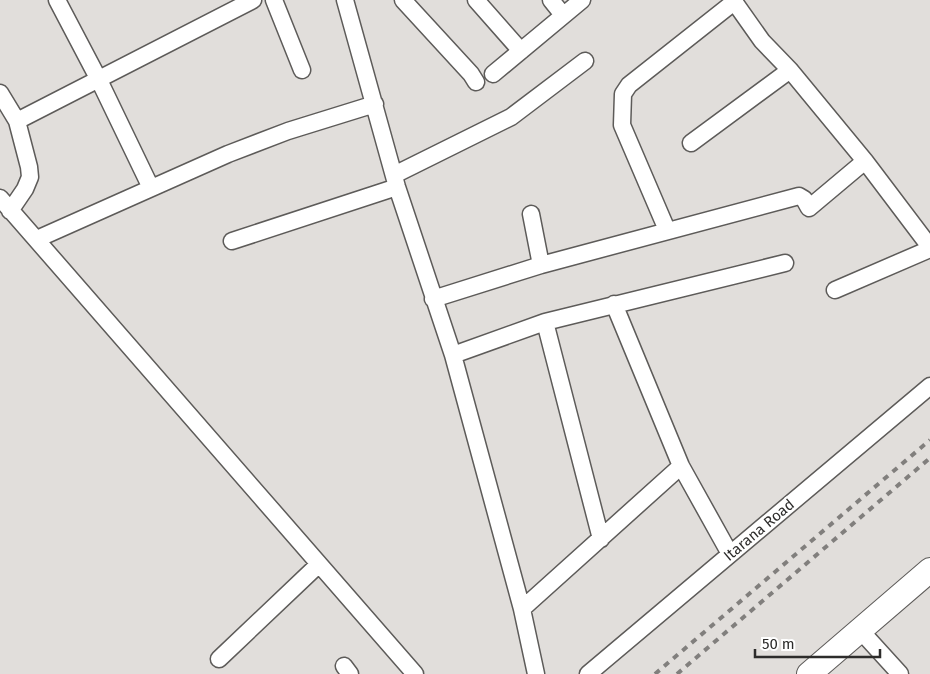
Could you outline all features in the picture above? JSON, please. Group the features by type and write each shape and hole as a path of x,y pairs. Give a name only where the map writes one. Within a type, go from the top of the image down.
{"main road":[{"path":"860,630 930,553"},
{"path":"808,674 930,570"}],"street":[{"path":"57,0 99,80 151,188"},
{"path":"17,121 253,0"},
{"path":"274,0 302,70"},
{"path":"345,0 396,181 453,355 522,609 536,674"},
{"path":"404,0 472,74 476,82"},
{"path":"476,0 521,51"},
{"path":"551,0 563,15"},
{"path":"493,74 582,0"},
{"path":"667,230 622,125 623,94 629,85 734,1 762,41 790,70 865,161 930,248 835,290"},
{"path":"232,241 396,181 512,117 585,61"},
{"path":"692,143 790,70"},
{"path":"0,93 17,121 30,177 25,189 5,204 415,674"},
{"path":"37,239 228,154 288,131 375,104"},
{"path":"434,300 541,266 667,230 799,196 804,198 809,208 865,161"},
{"path":"531,214 541,266"},
{"path":"453,355 545,322 785,262"},
{"path":"614,304 681,466 730,554"},
{"path":"545,322 601,539"},
{"name":"Itarana Road","path":"588,674 930,386"},
{"path":"522,609 681,466"},
{"path":"218,659 318,565"},
{"path":"860,630 900,674"}],"railway":[{"path":"655,674 930,440"},
{"path":"677,674 930,458"}]}
